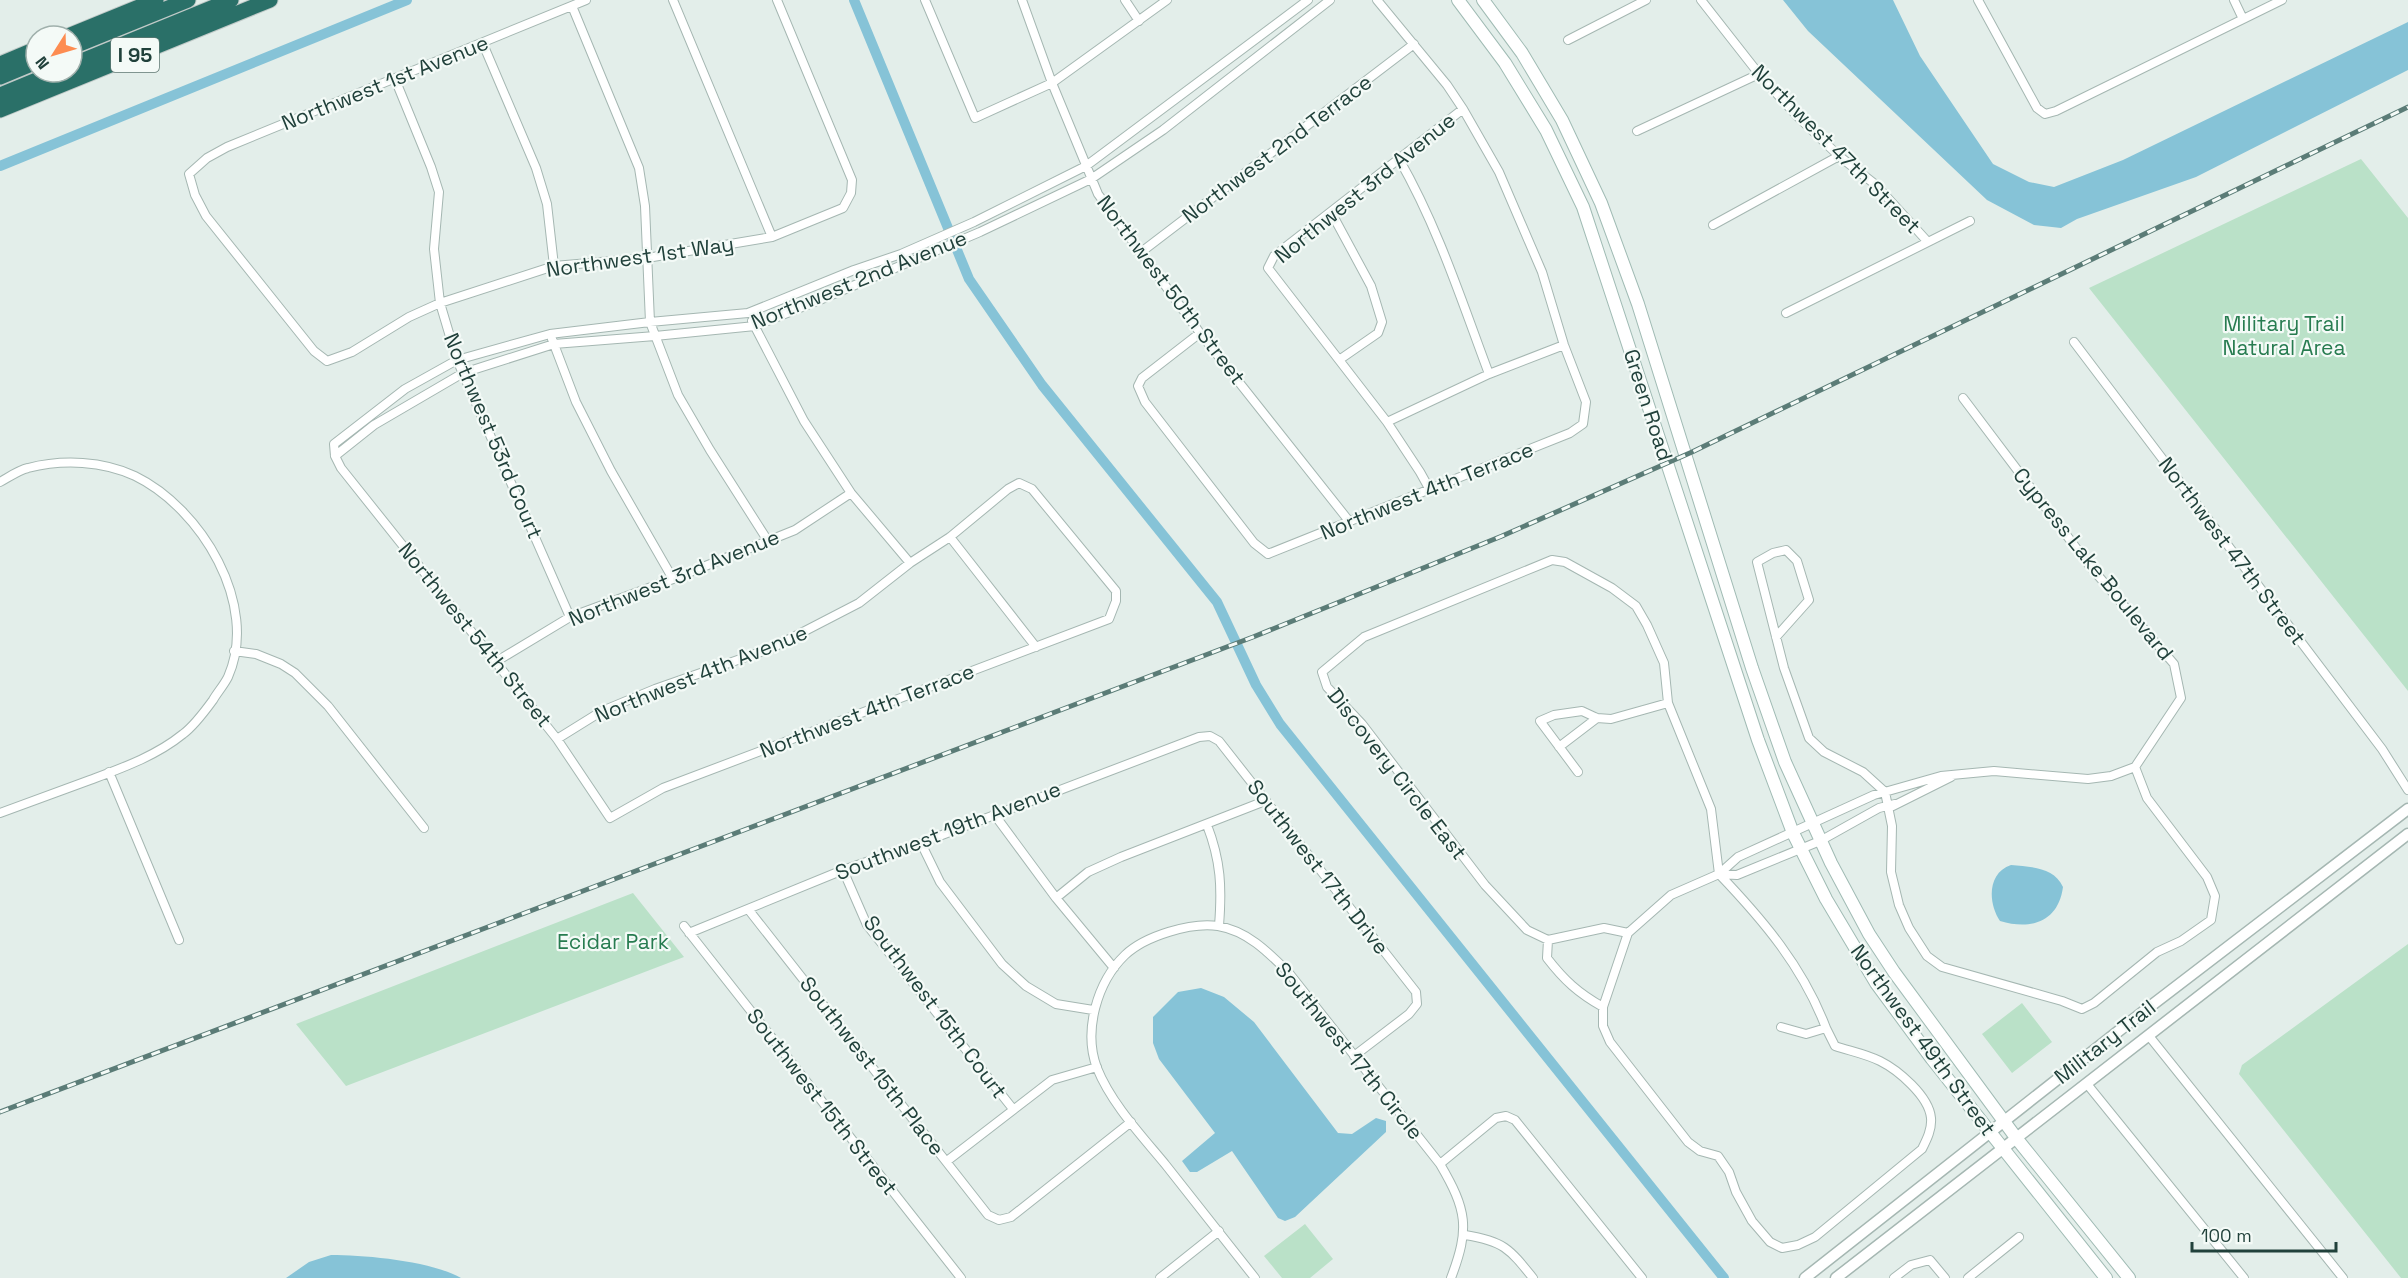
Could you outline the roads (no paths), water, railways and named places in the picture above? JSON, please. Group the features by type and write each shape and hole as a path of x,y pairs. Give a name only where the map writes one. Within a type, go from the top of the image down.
{"highway":[{"name":"I 95","path":"84,29 156,0"},
{"path":"84,42 188,0"},
{"path":"84,60 231,0"},
{"name":"I 95","path":"0,110 270,0"},
{"path":"0,64 24,54"},
{"path":"0,77 24,67"},
{"path":"0,95 27,84"}],"main road":[{"name":"Green Road","path":"1458,0 1505,63 1546,130 1583,207 1758,740 1793,833"},
{"name":"Green Road","path":"1483,0 1522,53 1562,120 1602,203 1638,304 1752,668 1785,762 1812,825"},
{"name":"Northwest 49th Street","path":"1812,825 1845,892 1894,972 2017,1139 2128,1278"},
{"name":"Northwest 49th Street","path":"1793,833 1826,899 1876,983 2003,1150 2106,1278"}],"street":[{"name":"Northwest 1st Avenue","path":"327,361 314,351 206,216 195,195 189,174 207,158 227,147 586,0"},
{"path":"673,0 772,237"},
{"name":"Northwest 1st Way","path":"327,361 352,352 409,317 440,303 554,266 646,258 772,237 843,208 851,193 852,180 777,0"},
{"path":"925,0 975,118 1052,83 1167,0"},
{"name":"Northwest 50th Street","path":"1022,0 1052,83 1098,194 1200,333 1349,521"},
{"path":"1125,0 1139,21"},
{"name":"Northwest 2nd Avenue","path":"335,456 334,444 405,389 457,360 550,334 748,313 854,270 901,254 966,225 1086,166 1308,0"},
{"name":"Northwest 2nd Avenue","path":"335,456 374,425 463,373 554,344 754,326 973,235 1091,179 1163,130 1330,0"},
{"path":"1377,0 1463,109 1499,172 1542,272 1564,345 1489,374 1387,422"},
{"path":"1568,40 1646,0"},
{"name":"Northwest 47th Street","path":"1701,0 1759,74 1797,116 1839,156 1876,185 1927,241"},
{"path":"1978,0 2037,108 2045,114 2056,111 2282,0"},
{"path":"2234,0 2243,19"},
{"path":"572,6 639,168 645,206 650,322 678,395 768,541"},
{"path":"483,44 536,168 547,204 554,266"},
{"name":"Northwest 2nd Terrace","path":"1140,253 1414,44"},
{"path":"1637,131 1759,74"},
{"name":"Northwest 53rd Court","path":"395,79 439,192 434,249 440,303 457,360 570,617"},
{"name":"Northwest 3rd Avenue","path":"1339,360 1268,268 1274,256 1463,109"},
{"path":"1713,225 1839,156"},
{"path":"1399,159 1433,227 1489,374"},
{"path":"1331,212 1371,286 1382,322 1377,333 1339,360 1387,422 1430,490"},
{"path":"1786,313 1970,221"},
{"path":"748,313 804,421 851,493 910,563"},
{"name":"Northwest 4th Terrace","path":"1200,333 1142,378 1138,386 1145,402 1232,515 1254,543 1268,554 1570,433 1583,424 1586,402 1564,345"},
{"path":"550,334 576,402 606,462 673,579"},
{"name":"Northwest 47th Street","path":"2074,342 2390,762 2408,790"},
{"name":"Cypress Lake Boulevard","path":"1964,398 2089,565 2174,664 2181,698 2135,767"},
{"name":"Northwest 54th Street","path":"335,456 341,468 557,739 610,818"},
{"path":"0,482 26,468 62,462 100,465 136,477 170,500 197,526 220,564 235,604 236,641 228,677 208,707 184,734 146,757 0,813"},
{"name":"Northwest 4th Avenue","path":"557,739 602,711 655,689 772,648 859,603 1019,483 1032,489 1116,591 1116,601"},
{"name":"Northwest 3rd Avenue","path":"497,661 570,617 795,530 851,493"},
{"path":"950,537 1036,647"},
{"path":"1719,874 1773,933 1794,962 1835,1046 1878,1060 1901,1073 1919,1093 1931,1116 1930,1135 1922,1149 1834,1223 1807,1241 1782,1248 1770,1242 1752,1221 1736,1192 1729,1172 1718,1156 1700,1152 1688,1142 1610,1042 1603,1026 1603,1007 1628,933 1671,895 1719,874 1738,857 1885,792 1941,776 1994,771 2088,779 2111,776 2135,767 2147,798 2207,877 2215,896 2211,920 2181,941 2157,952 2094,1003 2082,1009 2062,1001 1942,967 1928,956 1909,928 1899,905 1892,872 1893,826 1885,792 1863,772 1824,752 1809,738 1797,707 1776,637 1757,562 1773,553 1786,550 1797,561 1809,600 1776,637"},
{"name":"Discovery Circle East","path":"1548,940 1527,930 1485,885 1362,724 1327,687 1322,672 1364,637 1552,560 1565,562 1589,574 1636,606 1664,663 1668,703 1711,809 1719,874"},
{"name":"Northwest 4th Terrace","path":"610,818 663,788 1109,620 1116,601"},
{"path":"234,651 256,654 281,664 295,673 328,706 424,828"},
{"path":"1578,772 1540,721 1554,715 1582,711 1597,718 1611,719 1668,703"},
{"path":"1559,747 1597,718"},
{"name":"Southwest 17th Drive","path":"1210,736 1219,741 1416,992 1417,1004 1409,1014 1354,1056"},
{"name":"Southwest 19th Avenue","path":"686,930 748,909 843,870 921,843 1199,737 1210,736"},
{"name":"Northwest 47th Street","path":"2390,762 2408,779"},
{"path":"109,772 178,940"},
{"path":"1719,874 1737,875 1800,847 1820,841 1856,821 1954,775"},
{"path":"1056,898 1088,872 1265,801"},
{"name":"Military Trail","path":"1806,1278 2005,1120 2408,809"},
{"path":"994,814 1056,898 1114,968 1093,1010 1092,1041 1097,1067 1131,1122 1255,1278"},
{"path":"1207,825 1217,850 1221,879 1219,926"},
{"name":"Military Trail","path":"1836,1278 2408,834"},
{"path":"921,843 940,882 1002,963 1026,986 1056,1004 1093,1010"},
{"path":"2347,856 2360,872"},
{"name":"Southwest 15th Court","path":"843,870 867,925 1013,1109"},
{"name":"Southwest 15th Place","path":"748,909 948,1161 988,1215 999,1220 1011,1217 1131,1122"},
{"name":"Southwest 17th Circle","path":"1114,968 1126,954 1135,948 1168,932 1189,927 1219,926 1246,936 1264,948 1289,973 1440,1164 1454,1187 1463,1216 1465,1234 1451,1278"},
{"path":"1603,1007 1578,993 1560,975 1547,958 1548,940 1604,928 1628,933"},
{"name":"Southwest 15th Street","path":"686,930 961,1278"},
{"path":"1781,1027 1806,1034 1826,1028"},
{"path":"2149,1036 2343,1278"},
{"path":"948,1161 1052,1080 1097,1067"},
{"path":"2087,1084 2244,1278"},
{"path":"1440,1164 1496,1118 1506,1116 1515,1120 1642,1278"},
{"path":"1160,1278 1219,1231"},
{"path":"1465,1234 1492,1239 1515,1256 1533,1278"},
{"path":"1968,1278 2019,1237"},
{"path":"1894,1278 1911,1265 1930,1260 1945,1278"}],"water":[{"path":"1783,0 1893,0 1920,56 1993,164 2029,182 2054,187 2123,160 2408,22 2408,70 2196,177 2077,219 2061,228 2034,225 1987,200 1808,31"},
{"path":"2011,865 2041,869 2059,880 2063,887 2060,899 2049,916 2032,924 2011,924 2000,921 1993,906 1992,889 1997,875"},
{"path":"1201,988 1224,997 1254,1022 1338,1133 1352,1134 1376,1118 1386,1121 1386,1132 1295,1217 1285,1221 1278,1218 1232,1151 1197,1172 1190,1172 1182,1161 1215,1133 1159,1059 1153,1043 1153,1017 1178,992"},
{"path":"331,1255 362,1256 416,1263 461,1278 286,1278 309,1262"}],"waterway":[{"path":"0,166 407,0"},
{"path":"854,0 969,279 1042,385 1217,602 1256,685 1280,724 1724,1278"}],"railway":[{"path":"0,1112 1253,637 1502,536 1692,452 2408,107"}],"park label":[{"name":"Military Trail Natural Area","path":"2284,336"},
{"name":"Ecidar Park","path":"613,942"}]}
